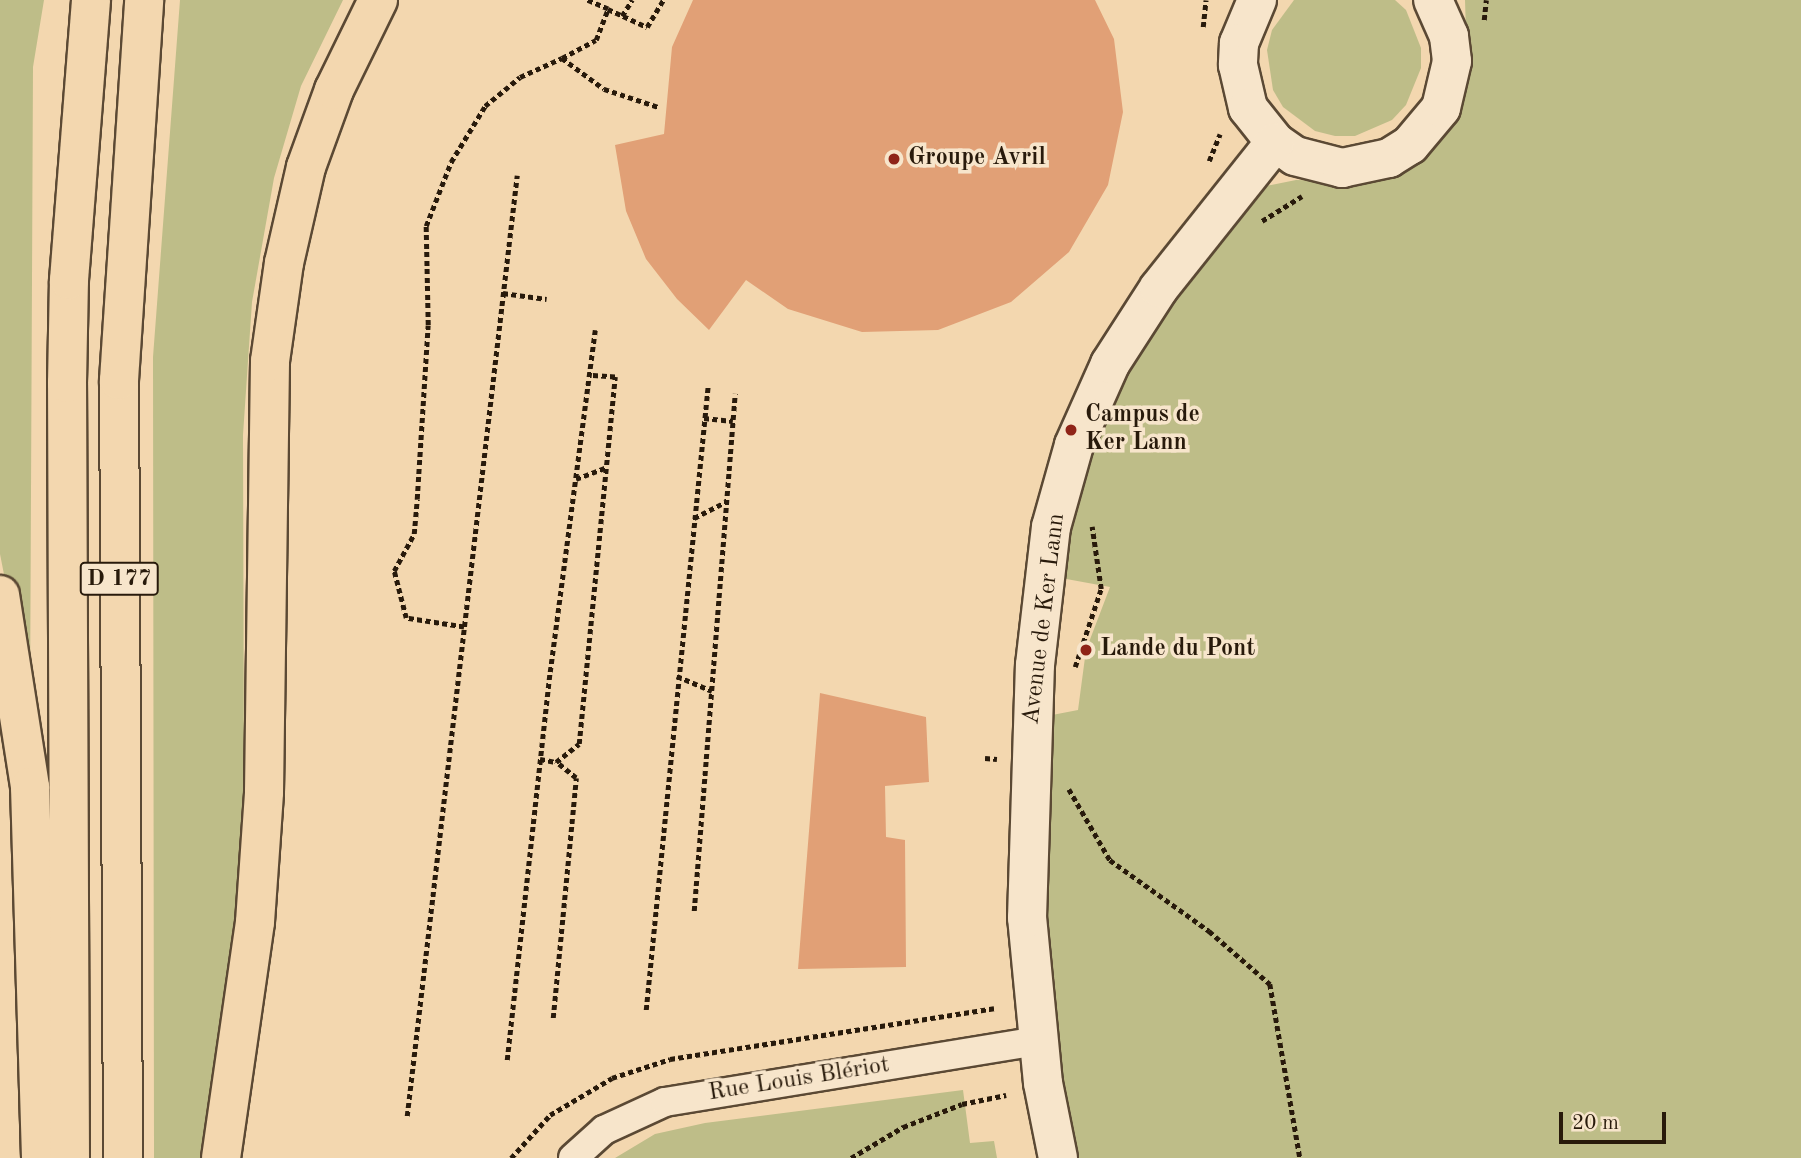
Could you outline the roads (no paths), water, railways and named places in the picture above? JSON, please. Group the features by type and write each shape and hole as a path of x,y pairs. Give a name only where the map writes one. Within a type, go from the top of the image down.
{"highway":[{"name":"D 177","path":"70,1158 67,370 70,266 91,0"},
{"name":"D 177","path":"123,1158 119,380 144,0"},
{"path":"221,1158 255,922 264,792 270,361 284,263 306,167 334,90 378,0"},
{"path":"0,595 30,787 41,1158"}],"street":[{"path":"1255,1 1239,43 1241,87 1248,108 1275,142 1306,160 1342,167 1366,166 1410,145 1441,108 1449,85 1449,36 1433,0"},
{"name":"Avenue de Ker Lann","path":"1058,1158 1039,1041 1027,918 1030,764 1051,527 1074,445 1110,364 1159,288 1275,142"},
{"name":"Rue Louis Blériot","path":"573,1158 604,1130 665,1102 1039,1041"}],"place":[{"name":"Groupe Avril","path":"894,159"},
{"name":"Campus de Ker Lann","path":"1071,430"},
{"name":"Lande du Pont","path":"1086,650"}]}
